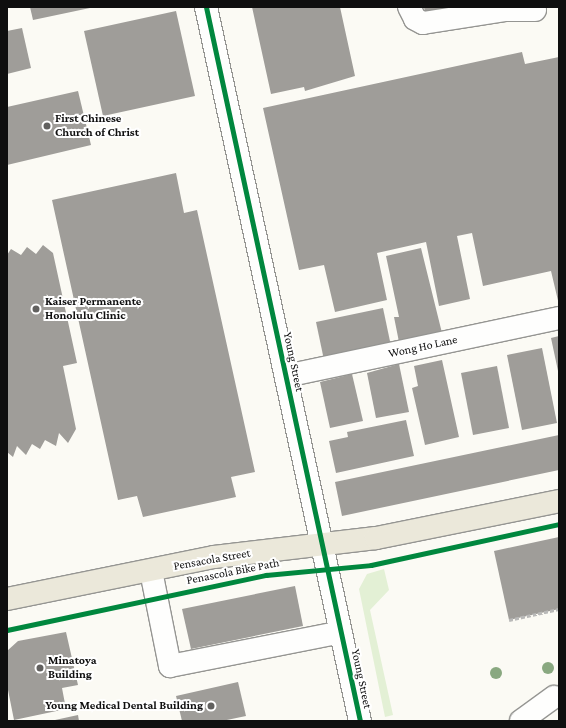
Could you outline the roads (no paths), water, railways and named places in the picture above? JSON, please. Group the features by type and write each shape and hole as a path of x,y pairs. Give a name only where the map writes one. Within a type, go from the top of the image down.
{"main road":[{"name":"Pensacola Street","path":"7,599 214,557 376,538 559,501"}],"street":[{"name":"Young Street","path":"206,7 360,721"},
{"path":"409,7 415,20 423,23 506,10 535,10"},
{"name":"Wong Ho Lane","path":"286,376 559,318"},
{"path":"151,571 170,666 341,632"},
{"path":"521,721 554,697"}],"place":[{"name":"First Chinese Church of Christ","path":"47,126"},
{"name":"Kaiser Permanente Honolulu Clinic","path":"36,309"},
{"name":"Minatoya Building","path":"40,668"},
{"name":"Young Medical Dental Building","path":"211,706"}]}
